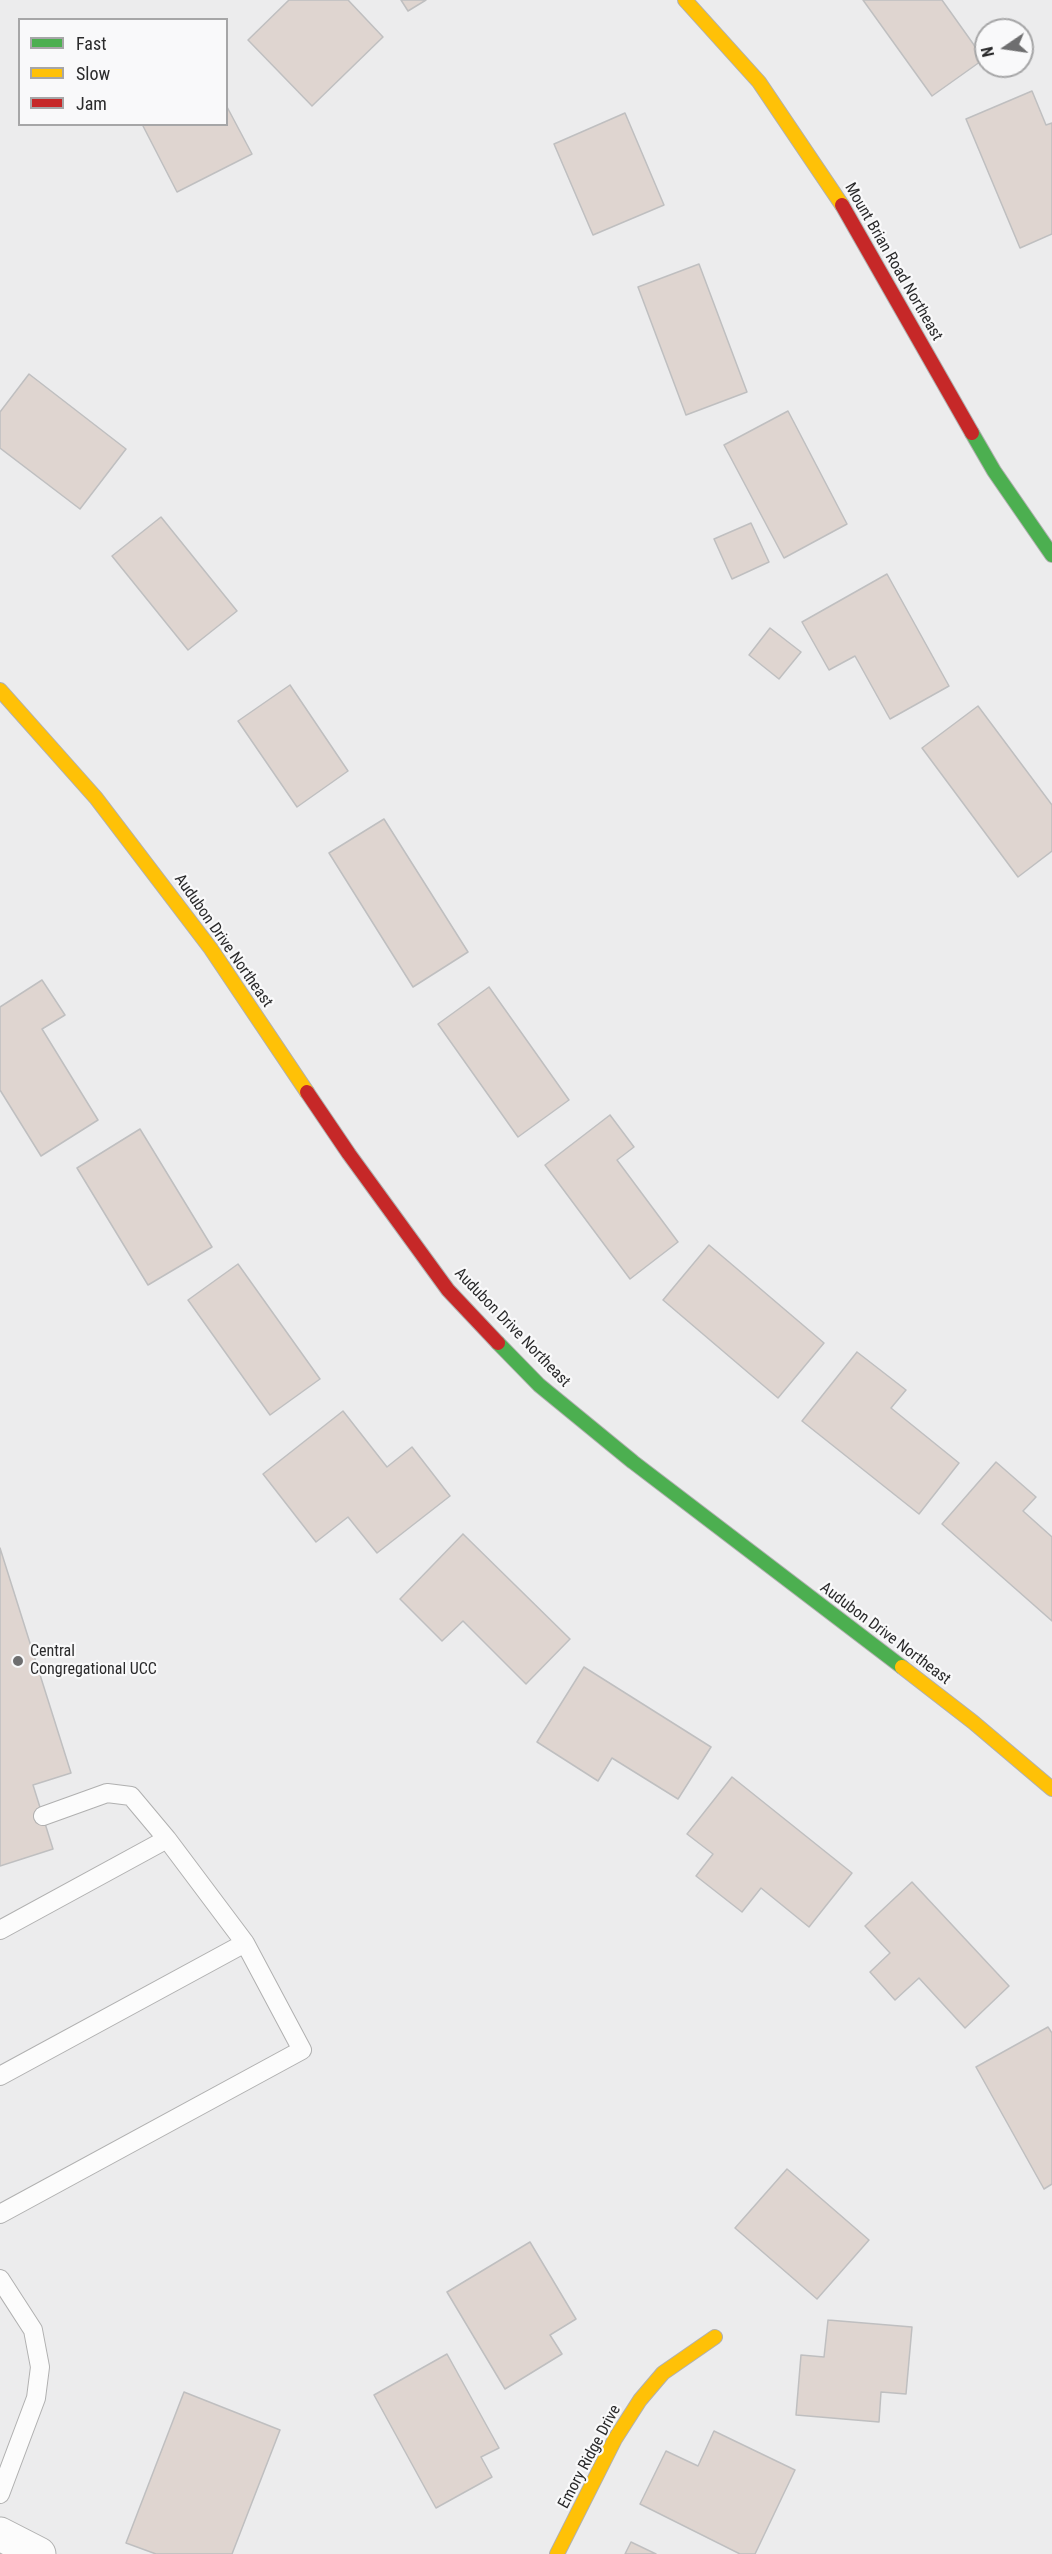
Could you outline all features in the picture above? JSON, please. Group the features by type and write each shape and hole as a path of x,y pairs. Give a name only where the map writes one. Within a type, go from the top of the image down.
{"street":[{"name":"Mount Brian Road Northeast","path":"685,0 759,82 845,208 994,471 1052,555"},
{"name":"Audubon Drive Northeast","path":"0,690 96,798 211,949 348,1154 448,1290 539,1385 633,1462 973,1722 1052,1789"},
{"name":"Emory Ridge Drive","path":"557,2554 615,2439 640,2400 663,2373 715,2337"},
{"path":"0,2534 39,2554"}],"lane":[{"path":"0,2214 302,2050 245,1943 167,1839 131,1796 107,1793 43,1816"},
{"path":"0,1930 167,1839"},
{"path":"0,2076 245,1943"},
{"path":"0,2279 33,2330 40,2367 36,2397 0,2494"}],"building":[{"path":"289,0 348,0 383,37 312,106 248,40"},
{"path":"401,0 426,0 408,11"},
{"path":"863,0 942,0 974,45 974,66 932,96"},
{"path":"1032,91 1046,125 1052,123 1052,234 1020,248 966,119"},
{"path":"228,109 252,154 177,192 143,126 228,126"},
{"path":"625,113 664,205 593,235 554,144"},
{"path":"699,264 747,392 686,415 638,287"},
{"path":"29,374 126,449 80,509 0,448 0,412"},
{"path":"788,411 847,524 784,558 724,445"},
{"path":"161,517 237,611 188,650 112,556"},
{"path":"751,523 769,562 732,579 714,539"},
{"path":"887,574 949,686 890,719 855,656 829,670 802,622"},
{"path":"770,628 801,652 779,679 749,655"},
{"path":"290,685 348,771 297,807 238,721"},
{"path":"978,706 1052,805 1052,851 1018,877 922,748"},
{"path":"384,819 468,952 413,987 329,853"},
{"path":"42,980 65,1015 42,1029 98,1120 41,1156 0,1090 0,1007"},
{"path":"489,987 569,1100 518,1137 438,1024"},
{"path":"610,1115 634,1147 617,1160 678,1242 630,1279 545,1165"},
{"path":"140,1129 212,1247 148,1285 77,1168"},
{"path":"709,1245 824,1343 778,1398 663,1300"},
{"path":"238,1264 320,1379 270,1415 188,1300"},
{"path":"857,1352 906,1390 891,1408 959,1463 919,1514 802,1421"},
{"path":"343,1411 387,1467 412,1447 450,1496 377,1553 348,1517 316,1542 263,1474"},
{"path":"996,1462 1036,1497 1023,1511 1052,1537 1052,1621 942,1524"},
{"path":"463,1534 570,1639 526,1684 463,1621 442,1641 400,1599"},
{"name":"Central Congregational UCC","path":"0,1548 71,1773 33,1785 53,1849 0,1866"},
{"path":"584,1667 711,1747 678,1799 612,1758 598,1781 537,1742"},
{"path":"732,1777 852,1873 809,1927 761,1888 742,1912 696,1876 713,1854 687,1834"},
{"path":"912,1882 1009,1986 965,2028 919,1978 895,2000 870,1972 890,1953 865,1926"},
{"path":"1048,2027 1052,2033 1052,2184 1044,2189 976,2067"},
{"path":"787,2169 869,2240 817,2299 735,2228"},
{"path":"530,2242 576,2319 550,2335 562,2354 505,2389 447,2292"},
{"path":"828,2320 912,2327 906,2394 881,2392 879,2422 796,2415 801,2355 824,2357"},
{"path":"447,2354 499,2448 481,2457 492,2477 436,2508 374,2395"},
{"path":"184,2392 280,2430 232,2554 156,2554 126,2543"},
{"path":"714,2431 795,2470 755,2554 740,2554 640,2504 666,2451 698,2466"},
{"path":"631,2542 656,2554 625,2554"}],"traffic: fast":[{"path":"972,433 994,471 1052,555"},
{"path":"498,1343 539,1385 633,1462 902,1667"}],"traffic: slow":[{"path":"685,0 759,82 842,205"},
{"path":"0,690 96,798 211,949 307,1092"},
{"path":"902,1667 973,1722 1052,1789"},
{"path":"557,2554 615,2439 640,2400 663,2373 715,2337"}],"traffic: jam":[{"path":"842,205 972,433"},
{"path":"307,1092 448,1290 498,1343"}],"place":[{"name":"Central Congregational UCC","path":"18,1661"}]}
